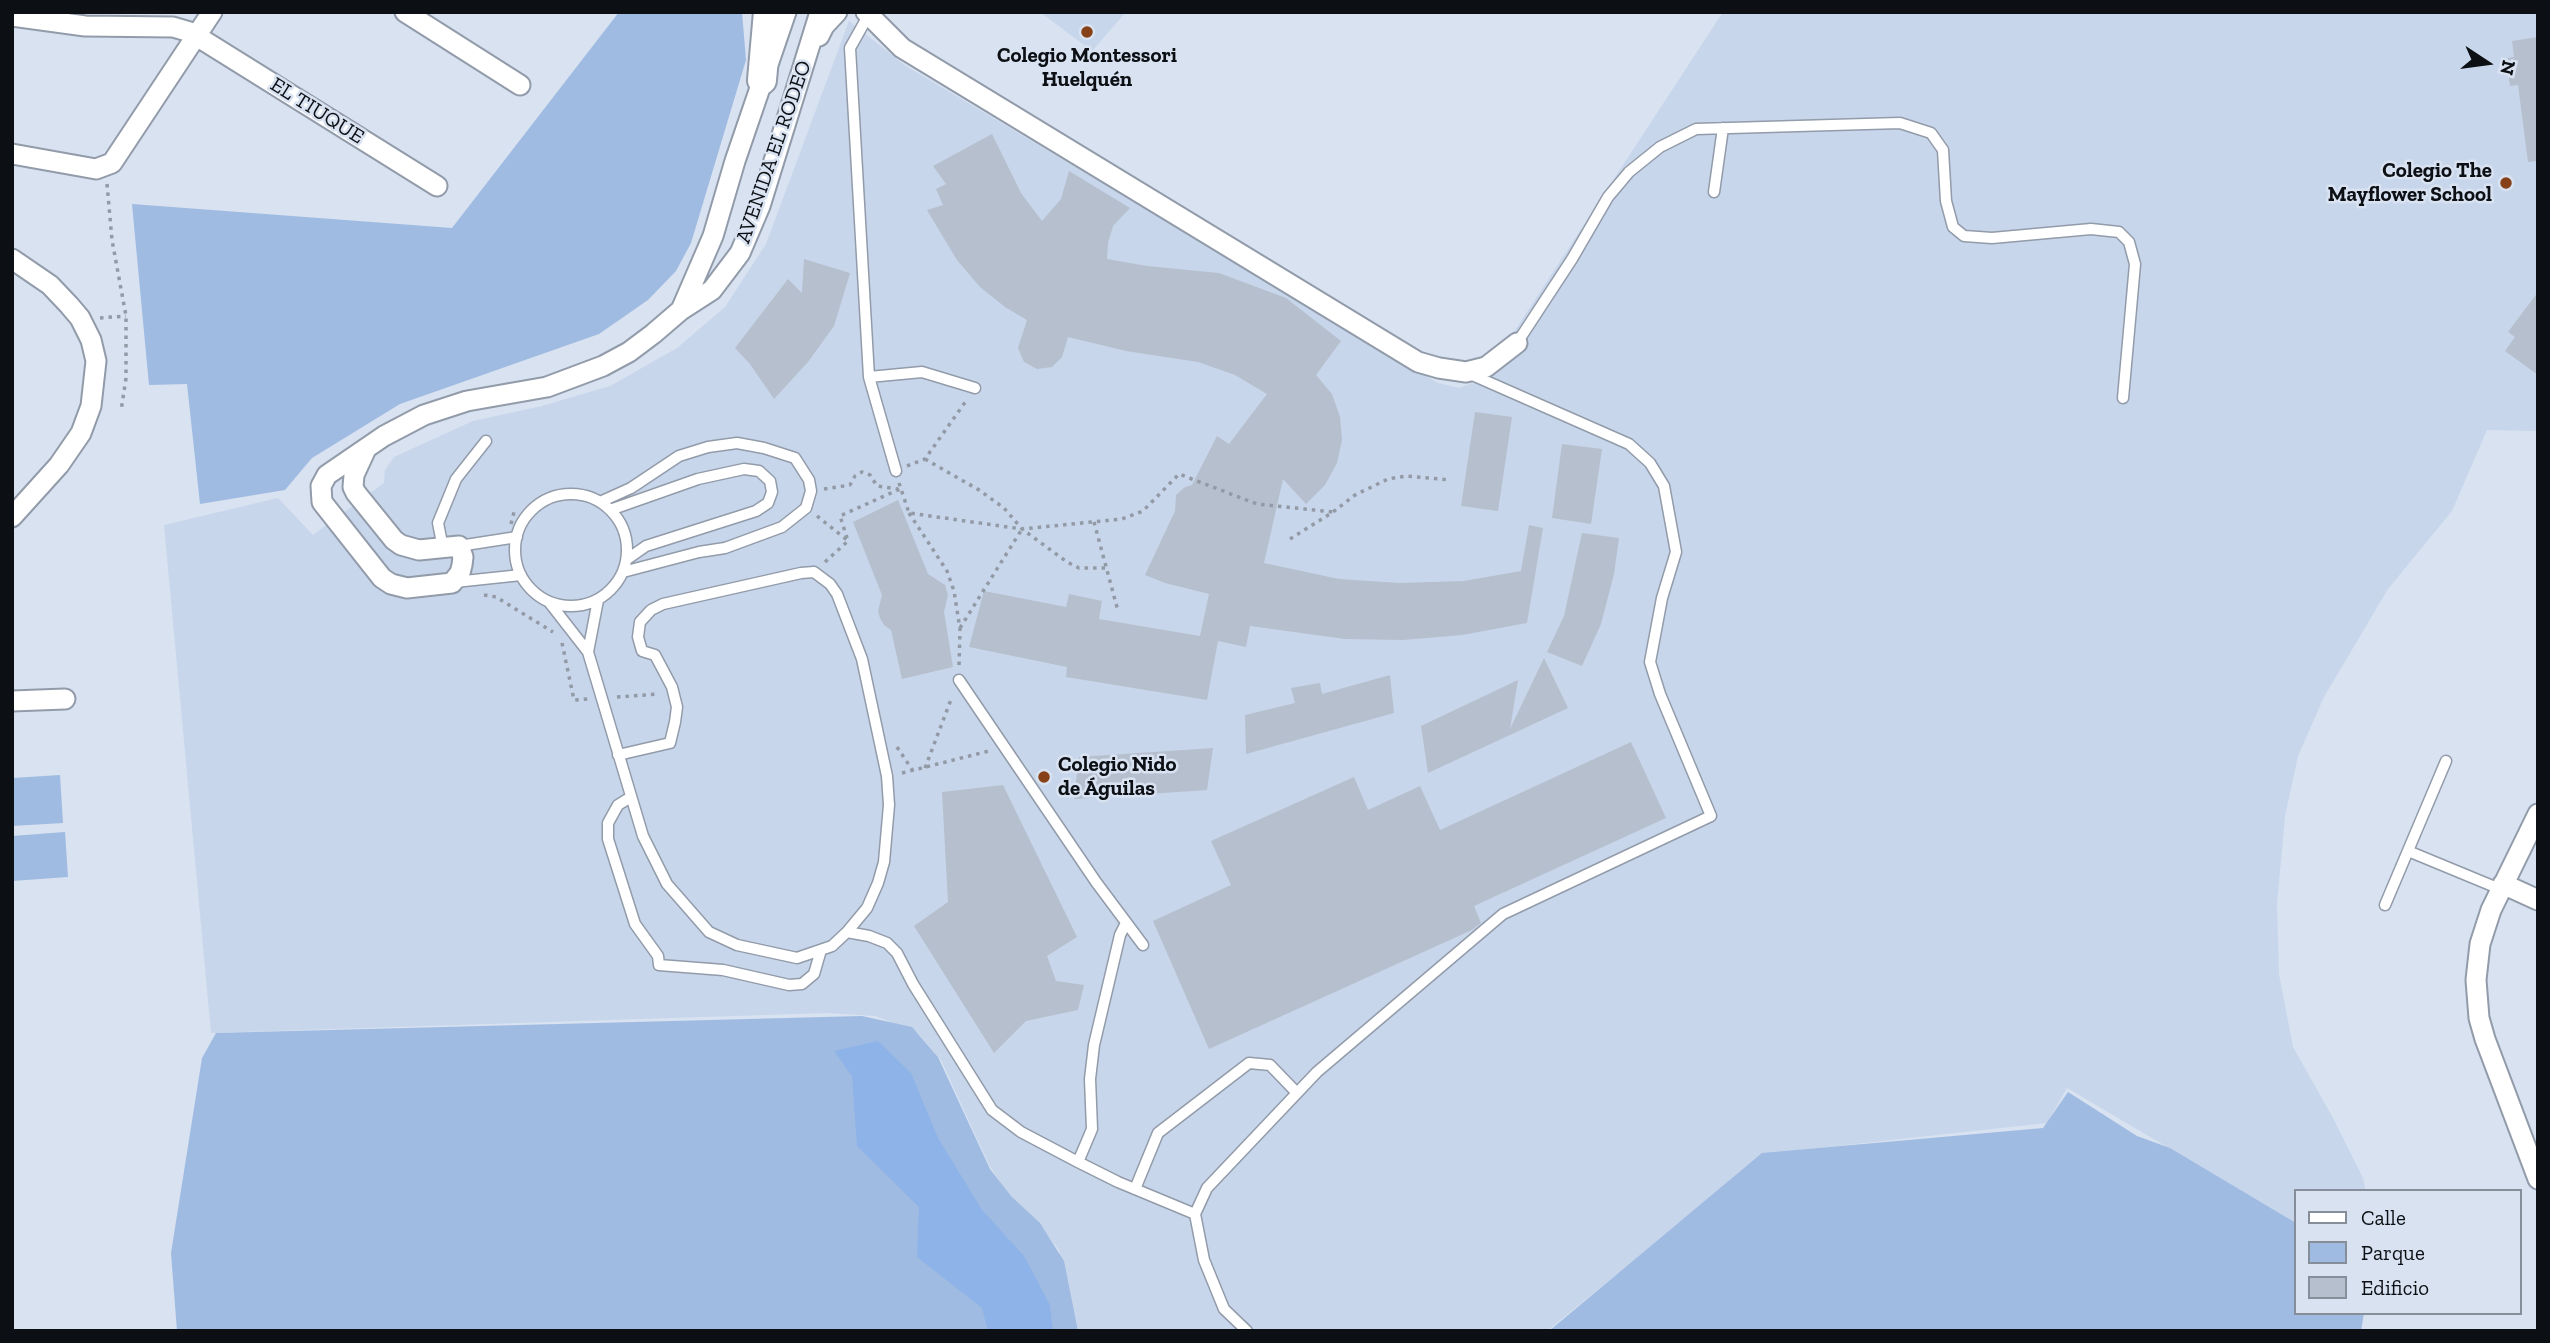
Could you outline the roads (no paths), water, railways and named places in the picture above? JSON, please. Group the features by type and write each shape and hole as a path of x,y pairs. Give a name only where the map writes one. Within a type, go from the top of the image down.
{"street":[{"path":"12,153 96,169 111,162 212,12"},
{"path":"405,12 520,85"},
{"path":"762,80 768,12"},
{"name":"AVENIDA EL RODEO","path":"681,310 713,236 786,12"},
{"name":"AVENIDA EL RODEO","path":"452,583 407,588 391,584 382,578 322,502 321,486 327,475 404,424 445,407 547,387 603,366 653,334 681,310 712,290 740,253 760,206 820,12"},
{"path":"803,68 824,26 837,12"},
{"path":"867,14 902,48 1418,362 1466,372 1486,367 1517,343"},
{"name":"EL TIUQUE","path":"12,16 85,26 173,27 197,36 437,186"},
{"path":"713,236 724,249 740,253"},
{"path":"12,259 50,285 69,304 91,340 96,361 91,405 81,433 59,465 12,517"},
{"path":"366,449 354,475 353,487 358,495 401,545 419,551 451,547 463,557 460,573 452,583"},
{"path":"12,701 65,699"},
{"path":"2538,814 2484,926 2476,970 2477,999 2485,1039 2538,1179"},
{"path":"2502,887 2538,900"}],"lane":[{"path":"867,14 850,48 869,377 896,471"},
{"path":"1517,343 1608,198 1629,172 1660,147 1696,130 1900,123 1931,133 1943,150 1946,201 1953,227 1964,236 1992,238 2091,229 2119,232 2129,242 2135,264 2123,398"},
{"path":"1714,192 1723,128"},
{"path":"869,377 922,372 975,388"},
{"path":"1247,1331 1224,1309 1204,1261 1195,1214 1208,1188 1317,1072 1503,914 1711,816 1660,694 1650,662 1657,617 1676,552 1664,486 1650,463 1629,444 1466,372"},
{"path":"486,441 456,479 438,523 451,547 517,537"},
{"path":"600,502 631,488 679,456 708,447 737,443 795,458 803,469 811,491 806,508 782,527 725,548 623,572"},
{"path":"610,510 698,479 744,469 759,471 770,481 772,492 768,503 756,511 646,546 626,560"},
{"path":"549,602 565,606 598,600 617,583 623,572 626,560 625,533 610,510 600,502 576,494 553,497 533,509 525,518 517,537 515,556 521,575 533,591 549,602 588,652 601,699 618,755 643,836 667,884 709,932 737,945 797,958 832,946 867,908 884,862 890,805 887,776 862,659 838,594 814,572 663,604 651,610 640,622 638,637 642,651 655,655 673,692 677,707 670,743 618,755"},
{"path":"452,583 521,575"},
{"path":"588,652 598,600"},
{"path":"959,680 1096,882 1143,945"},
{"path":"2385,905 2446,761"},
{"path":"631,797 618,805 608,823 608,839 635,924 658,956 659,965 697,967 789,985 802,984 814,974 821,950"},
{"path":"2408,850 2502,887"},
{"path":"1078,1162 1092,1129 1090,1079 1094,1045 1120,935 1126,923"},
{"path":"847,932 887,943 897,953 913,984 992,1110 1021,1132 1078,1162 1195,1214"},
{"path":"1135,1189 1158,1133 1249,1063 1270,1065 1297,1093"}],"place":[{"name":"Colegio Montessori Huelquén","path":"1087,32"},
{"name":"Colegio The Mayflower School","path":"2506,183"},
{"name":"Colegio Nido de Águilas","path":"1044,777"}]}
